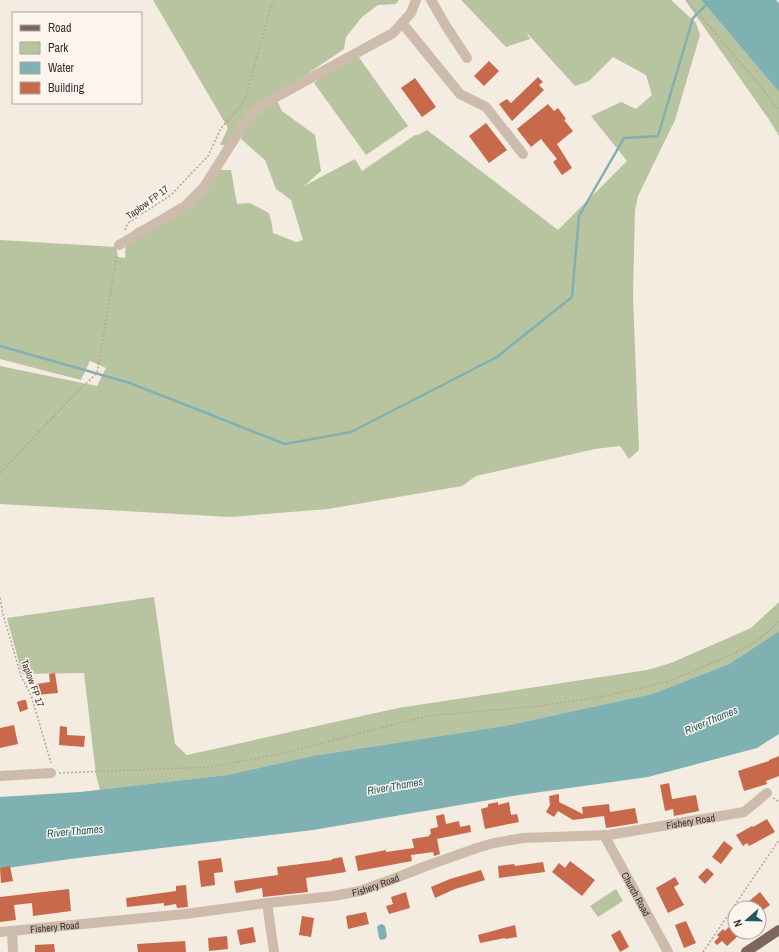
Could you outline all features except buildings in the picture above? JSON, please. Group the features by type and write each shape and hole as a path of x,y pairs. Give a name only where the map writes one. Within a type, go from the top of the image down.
{"main road":[{"path":"746,952 779,930"}],"street":[{"path":"119,245 185,206 204,187 248,119 265,103 393,33 411,13 416,0"},
{"path":"431,0 467,58"},
{"path":"402,23 460,94 486,107 522,154"},
{"path":"0,776 51,773"},
{"name":"Fishery Road","path":"0,932 185,914 333,896 360,891 426,866 494,843 523,838 604,835 744,812 767,793"},
{"name":"Church Road","path":"604,835 668,952"},
{"path":"267,903 274,952"},
{"path":"12,931 13,952"}],"path":[{"name":"Taplow FP 17","path":"125,230 128,223 171,195 208,156 222,128 244,102 273,0"},
{"path":"687,0 761,87 779,111"},
{"path":"0,473 70,398 97,374 119,245"},
{"name":"Taplow FP 17","path":"0,598 3,614 21,676 31,695 50,760 51,773"},
{"path":"51,773 210,768 280,754 427,716 538,706 604,696 670,681 742,650 768,632 779,621"},
{"path":"703,952 779,840"}],"green space":[{"path":"153,0 399,0 396,4 378,5 362,17 346,37 344,49 244,117 226,145 220,145 228,128"},
{"path":"461,0 671,0 696,23 700,35 675,120 638,196 635,210 633,297 639,450 629,459 620,446 595,449 476,476 462,486 328,509 230,517 0,504 0,366 97,386 106,368 90,361 81,380 0,359 0,240 116,247 118,257 125,258 126,241 135,229 180,206 218,170 231,170 237,204 250,203 269,213 273,233 296,242 303,240 291,200 276,189 265,160 241,139 251,120 277,100 282,111 315,135 321,171 304,186 355,159 362,171 415,135 427,130 558,230 627,161 591,116 621,102 636,109 652,95 646,75 613,57 589,81 575,86 526,32 530,39 506,47"},
{"path":"685,0 701,0 779,92 779,136 770,121"},
{"path":"355,52 408,126 366,155 314,83"},
{"path":"154,597 175,744 187,755 398,708 647,670 671,663 751,628 779,602 779,631 729,664 652,694 504,726 312,756 227,775 100,790 96,775 84,673 22,674 7,618"},
{"path":"616,889 623,901 598,917 590,906"}],"water":[{"path":"701,0 776,0 779,3 779,92"},
{"name":"River Thames","path":"779,631 779,734 757,748 648,777 519,795 313,830 70,859 0,869 0,797 80,792 227,775 312,756 504,726 652,694 729,664"},
{"path":"382,924 385,926 387,936 385,939 381,940 379,938 377,927"}],"waterway":[{"path":"0,346 130,383 285,444 351,432 497,357 572,297 579,216 624,138 658,136 693,18 711,0"}]}
